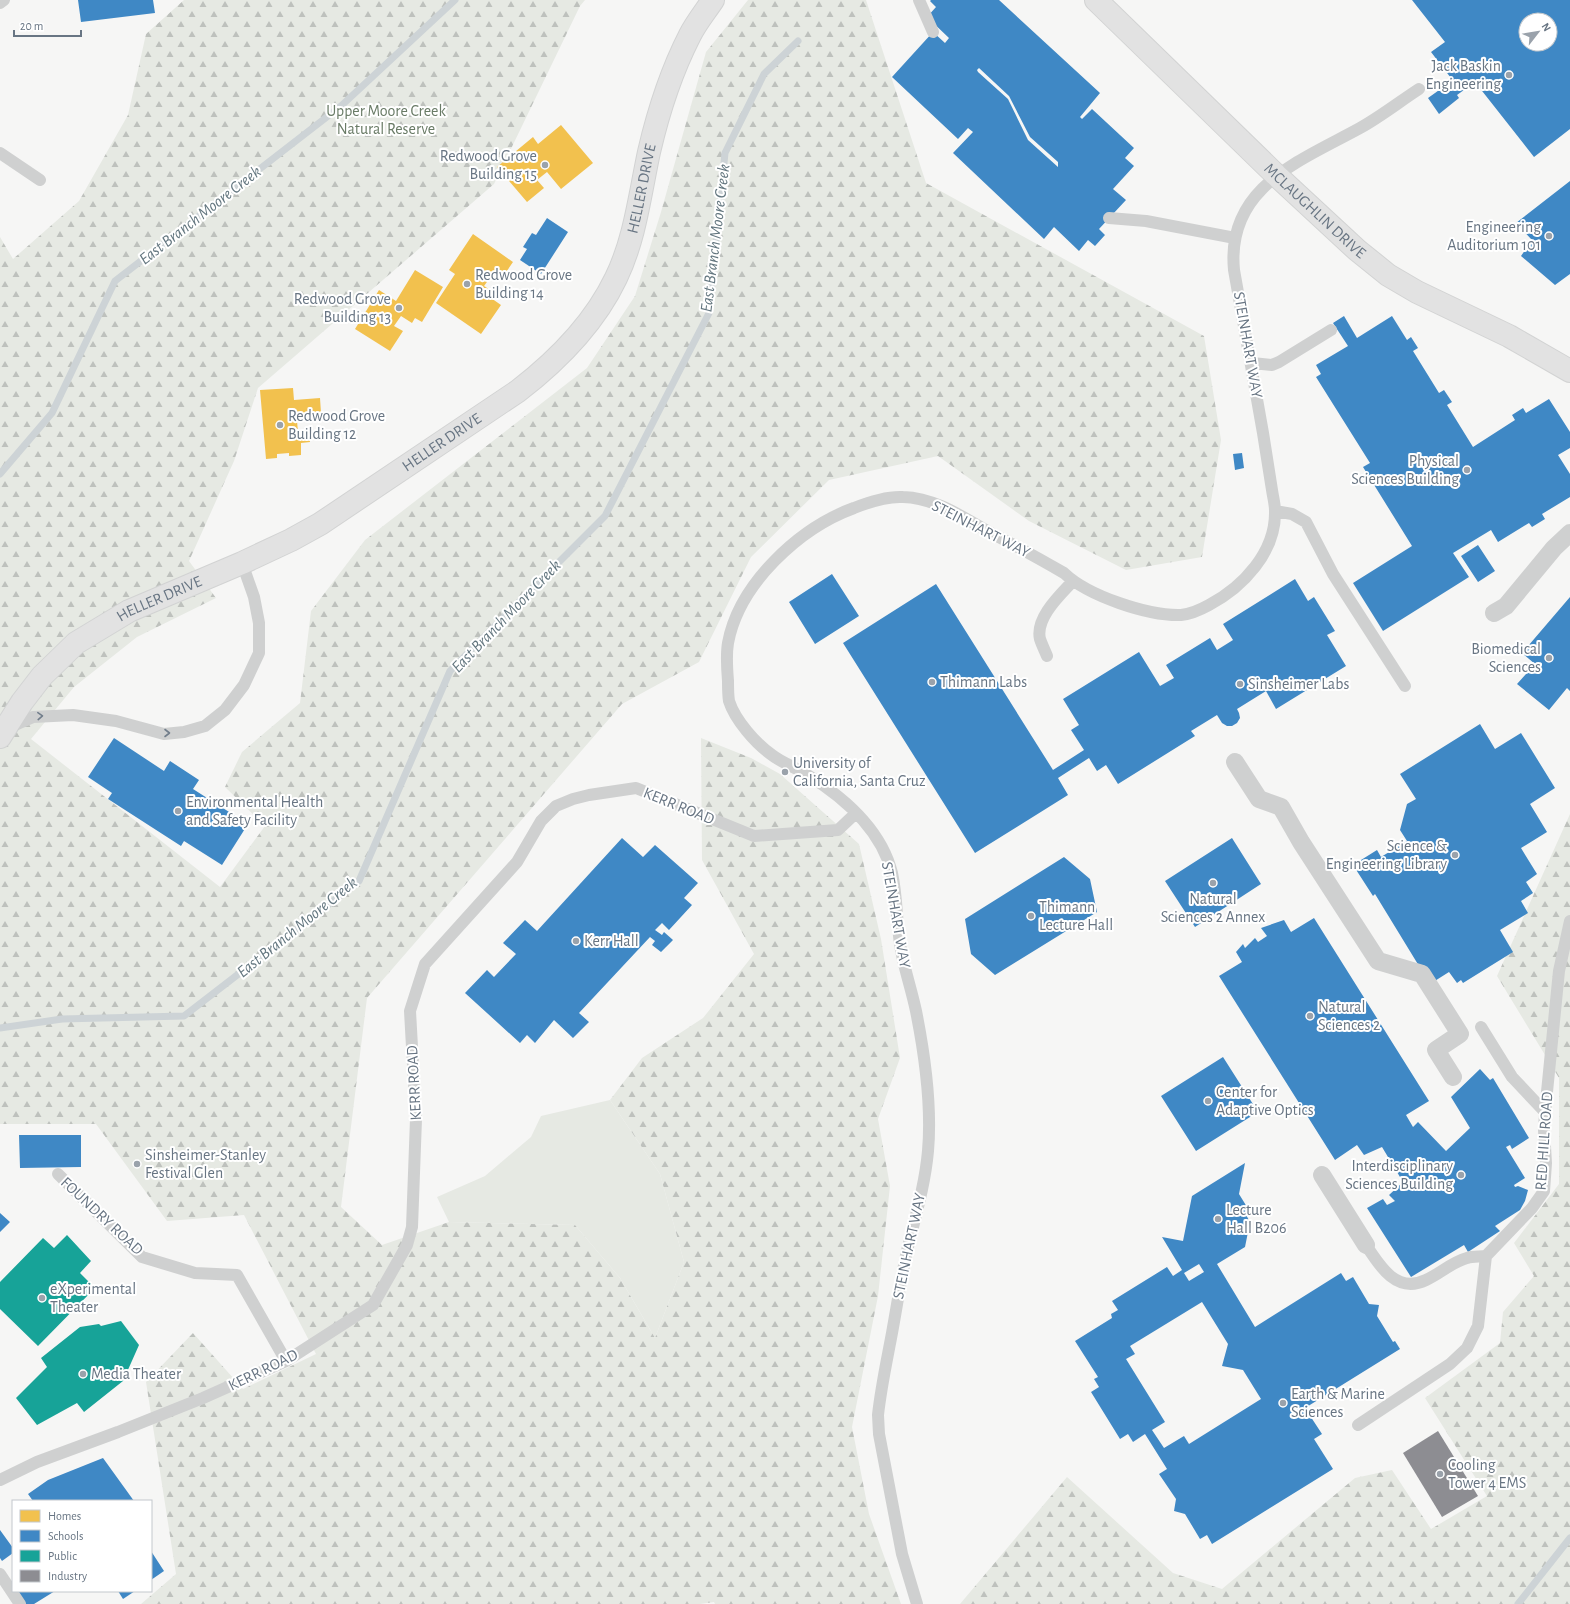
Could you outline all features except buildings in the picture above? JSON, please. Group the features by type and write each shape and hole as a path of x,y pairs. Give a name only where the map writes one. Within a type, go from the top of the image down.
{"main road":[{"name":"HELLER DRIVE","path":"2,734 22,702 42,676 76,643 128,611 242,564 320,524 476,420 533,379 578,335 599,307 616,278 624,259 629,246 650,150 663,102 675,68 690,35 713,0"},
{"name":"MCLAUGHLIN DRIVE","path":"1096,0 1276,175 1357,250 1388,274 1417,292 1509,336 1570,371"}],"street":[{"path":"1494,613 1506,606 1554,548 1570,533"},
{"path":"1235,762 1259,799 1281,807 1301,842 1378,961 1422,974 1460,1034 1436,1050 1453,1077"},
{"path":"1322,1175 1366,1246"}],"lane":[{"path":"0,3 4,0"},
{"path":"919,0 933,32"},
{"name":"STEINHART WAY","path":"917,1604 902,1554 879,1434 878,1415 906,1255 925,1171 928,1149 928,1106 925,1071 916,1014 901,952 892,872 884,849 874,834 856,813 831,791 805,773 773,756 752,738 736,715 729,700 727,666 728,643 737,614 752,587 770,565 792,544 817,526 838,514 865,504 901,496 922,499 948,509 1064,573 1073,581 1107,598 1148,612 1175,615 1191,614 1222,598 1238,586 1262,558 1271,539 1275,510 1252,363 1234,270 1233,258 1235,238 1239,222 1246,207 1252,199 1276,175 1366,125 1419,89"},
{"path":"0,153 40,180"},
{"path":"1109,218 1146,221 1235,238"},
{"path":"1252,363 1272,365 1331,330"},
{"path":"1275,510 1292,514 1306,522 1333,574 1405,686"},
{"path":"2,734 33,716 74,715 116,721 164,734 184,732 205,726 225,710 244,685 259,653 259,623 254,597 242,564"},
{"path":"1047,656 1040,638 1041,621 1050,607 1073,581"},
{"name":"KERR ROAD","path":"0,1480 37,1462 203,1398 286,1361 372,1304 407,1245 412,1227 416,1119 410,1011 425,964 517,862 541,821 556,806 573,799 589,795 636,788 754,836 838,830 856,813"},
{"name":"RED HILL ROAD","path":"1486,1256 1532,1208 1544,1191 1546,1163 1544,1130 1545,1112 1559,971 1570,921"},
{"path":"1482,1027 1512,1077 1545,1112"},
{"name":"FOUNDRY ROAD","path":"58,1174 142,1257 195,1273 237,1275 286,1361"},
{"path":"1358,1425 1444,1368 1467,1348 1478,1326 1486,1256 1469,1257 1453,1263 1426,1280 1414,1284 1395,1280 1380,1268 1366,1246"},
{"path":"0,1574 20,1604"}],"green space":[{"name":"Upper Moore Creek Natural Reserve","path":"184,0 585,0 580,6 494,184 258,388 234,461 189,561 216,598 137,637 74,687 31,739 220,887 265,826 225,787 242,752 300,703 311,611 365,540 587,368 635,296 661,212 706,52 748,0 866,0 926,183 1204,336 1221,440 1202,557 1126,570 1029,521 938,456 829,480 751,557 699,662 622,704 367,998 341,1207 382,1245 449,1222 575,1225 620,1278 655,1338 684,1262 660,1174 610,1100 642,1058 703,1018 754,954 702,860 701,738 751,758 780,774 859,844 881,939 900,1058 878,1119 890,1186 878,1296 852,1427 869,1514 901,1604 715,1604 714,1602 700,1604 141,1604 176,1574 146,1382 193,1333 243,1389 316,1354 244,1215 167,1221 96,1124 0,1124 0,237 13,259 79,201 128,115 146,34"},
{"path":"1570,814 1570,1604 960,1604 1067,1477 1173,1573 1222,1589 1355,1478 1392,1470 1431,1529 1487,1496 1425,1398 1500,1343 1503,1312 1534,1276 1514,1243 1559,1184 1559,1078 1497,976"},
{"path":"610,1100 660,1174 684,1262 655,1338 620,1278 575,1225 449,1222 437,1197 485,1176 531,1137 541,1116"}],"waterway":[{"name":"East Branch Moore Creek","path":"0,474 52,413 115,281 341,106 455,0"},
{"name":"East Branch Moore Creek","path":"0,1028 62,1019 184,1016 359,881 450,671 605,516 709,313 725,153 764,74 798,41"},
{"path":"1518,1604 1570,1538"}],"place":[{"name":"Jack Baskin Engineering","path":"1509,75"},
{"name":"Redwood Grove Building 15","path":"545,165"},
{"name":"Engineering Auditorium 101","path":"1549,236"},
{"name":"Redwood Grove Building 14","path":"467,284"},
{"name":"Redwood Grove Building 13","path":"399,308"},
{"name":"Redwood Grove Building 12","path":"280,425"},
{"name":"Physical Sciences Building","path":"1467,470"},
{"name":"Biomedical Sciences","path":"1549,658"},
{"name":"Thimann Labs","path":"932,682"},
{"name":"Sinsheimer Labs","path":"1240,684"},
{"name":"University of California, Santa Cruz","path":"785,772"},
{"name":"Environmental Health and Safety Facility","path":"178,811"},
{"name":"Science & Engineering Library","path":"1455,855"},
{"name":"Natural Sciences 2 Annex","path":"1213,883"},
{"name":"Thimann Lecture Hall","path":"1031,916"},
{"name":"Kerr Hall","path":"576,941"},
{"name":"Natural Sciences 2","path":"1310,1016"},
{"name":"Center for Adaptive Optics","path":"1208,1101"},
{"name":"Sinsheimer-Stanley Festival Glen","path":"137,1164"},
{"name":"Interdisciplinary Sciences Building","path":"1461,1175"},
{"name":"Lecture Hall B206","path":"1218,1219"},
{"name":"eXperimental Theater","path":"42,1298"},
{"name":"Media Theater","path":"83,1374"},
{"name":"Earth & Marine Sciences","path":"1283,1403"},
{"name":"Cooling Tower 4 EMS","path":"1440,1474"}]}
